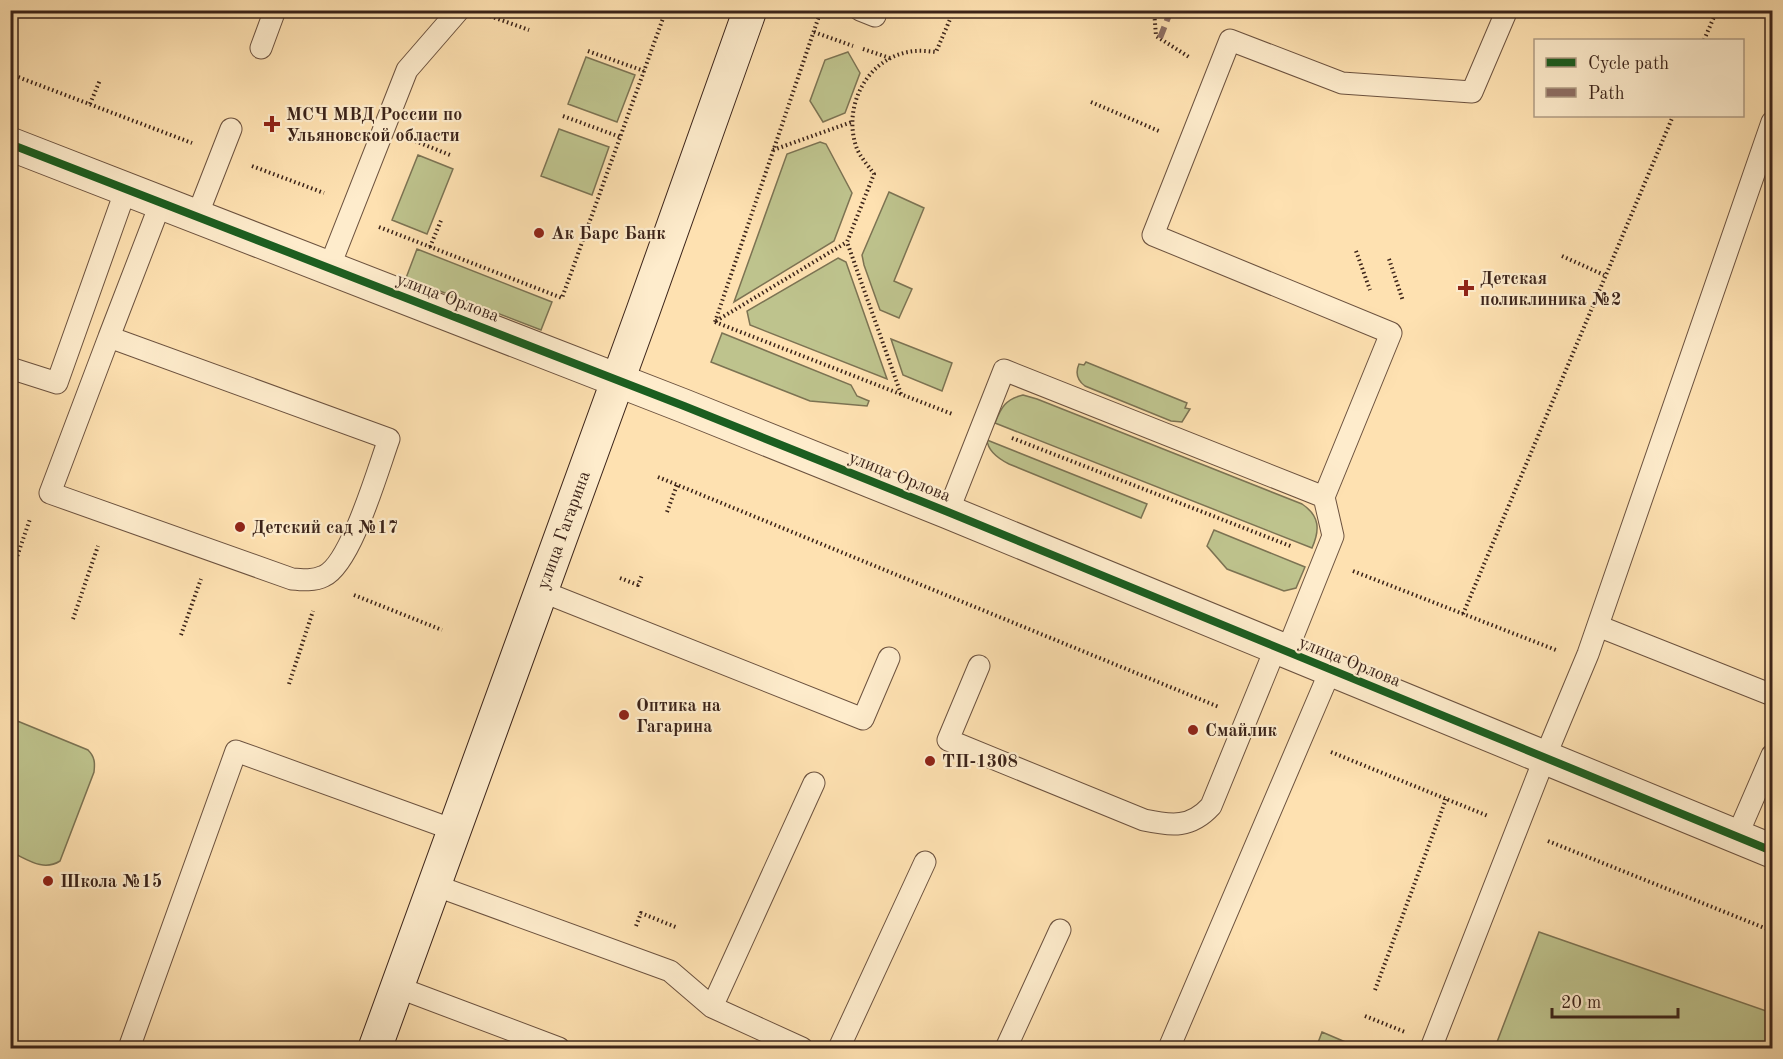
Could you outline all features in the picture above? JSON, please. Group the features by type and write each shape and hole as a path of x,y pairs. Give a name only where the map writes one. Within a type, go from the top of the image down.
{"street":[{"name":"улица Гагарина","path":"375,1048 750,10"},
{"name":"улица Орлова","path":"10,144 618,380 948,512 1773,851"}],"lane":[{"path":"261,48 276,10"},
{"path":"329,268 407,70 459,10"},
{"path":"979,666 948,740 1144,820 1164,824 1186,822 1197,819 1211,806 1333,536 1324,497 1391,333 1153,235 1230,40 1342,83 1472,92 1508,10"},
{"path":"1432,1046 1588,654 1772,127"},
{"path":"196,216 231,129"},
{"path":"10,368 57,383 126,189"},
{"path":"109,337 389,439 349,548 324,580 292,579 50,493 109,337 161,202"},
{"path":"948,512 1004,370 1324,497"},
{"path":"541,591 863,719 889,658"},
{"path":"1598,626 1773,695"},
{"path":"1169,1048 1331,669"},
{"path":"129,1048 236,751 454,830"},
{"path":"1737,836 1773,755"},
{"path":"712,1007 814,783"},
{"path":"838,1048 925,862"},
{"path":"434,885 670,971 712,1007 802,1048"},
{"path":"1006,1048 1060,930"},
{"path":"397,987 559,1048"}],"path":[{"path":"10,74 340,199 350,215 562,298 666,10"},
{"path":"715,322 821,10"},
{"path":"715,322 847,242 874,174 856,147 852,122 857,95 865,81 880,65 894,57 908,52 936,52 954,10"},
{"path":"1154,10 1156,36 1216,74"},
{"path":"1704,39 1717,10"},
{"path":"487,14 529,30"},
{"path":"588,51 644,71"},
{"path":"90,104 100,80"},
{"path":"1091,102 1189,143"},
{"path":"563,116 620,137"},
{"path":"1463,614 1672,117"},
{"path":"773,150 852,122"},
{"path":"430,247 442,218"},
{"path":"847,242 902,394"},
{"path":"1562,256 1604,275"},
{"path":"1389,260 1404,303 1391,333"},
{"path":"715,322 1563,653 1588,654"},
{"path":"667,512 677,485"},
{"path":"10,577 33,510 50,493"},
{"path":"73,620 109,514"},
{"path":"181,635 211,550"},
{"path":"620,578 638,585 642,575"},
{"path":"289,684 324,580 442,630"},
{"path":"1375,990 1446,799"},
{"path":"647,915 678,928"},
{"path":"1365,1016 1432,1046"}],"green space":[{"path":"848,52 860,73 845,113 823,122 810,101 825,60"},
{"path":"586,57 635,75 617,122 568,104"},
{"path":"559,129 609,147 592,195 541,176"},
{"path":"820,142 826,144 852,193 834,241 734,302 787,154"},
{"path":"418,155 453,169 427,234 392,220"},
{"path":"889,192 924,208 894,281 912,289 899,318 880,310 862,255"},
{"path":"417,249 552,302 541,330 406,278"},
{"path":"838,258 846,262 887,379 750,325 747,311"},
{"path":"722,333 851,385 857,396 869,401 867,406 810,401 711,362"},
{"path":"891,339 952,363 942,391 903,375"},
{"path":"1086,362 1187,403 1185,408 1190,409 1182,422 1171,421 1085,386 1079,379 1077,370 1079,364 1084,365"},
{"path":"1023,395 1302,504 1312,513 1317,524 1312,548 995,423 1005,404"},
{"path":"987,440 1147,504 1141,518 1009,464 992,452"},
{"path":"1214,530 1305,567 1296,588 1284,591 1227,569 1207,546"},
{"path":"10,718 88,750 93,758 94,772 60,861 54,864 41,865 11,852"},
{"path":"1539,932 1772,1013 1772,1048 1516,1048 1497,1042"},
{"path":"1322,1032 1350,1044 1348,1048 1316,1048"}],"marked path":[{"path":"1160,38 1171,10"}],"cycle path":[{"path":"10,144 684,406 948,512 1772,851"}],"place":[{"name":"МСЧ МВД России по Ульяновской области","path":"272,124"},
{"name":"Ак Барс Банк","path":"539,233"},
{"name":"Детская поликлиника №2","path":"1466,288"},
{"name":"Детский сад №17","path":"240,527"},
{"name":"Оптика на Гагарина","path":"624,715"},
{"name":"Смайлик","path":"1193,730"},
{"name":"ТП-1308","path":"930,761"},
{"name":"Школа №15","path":"48,881"}]}
